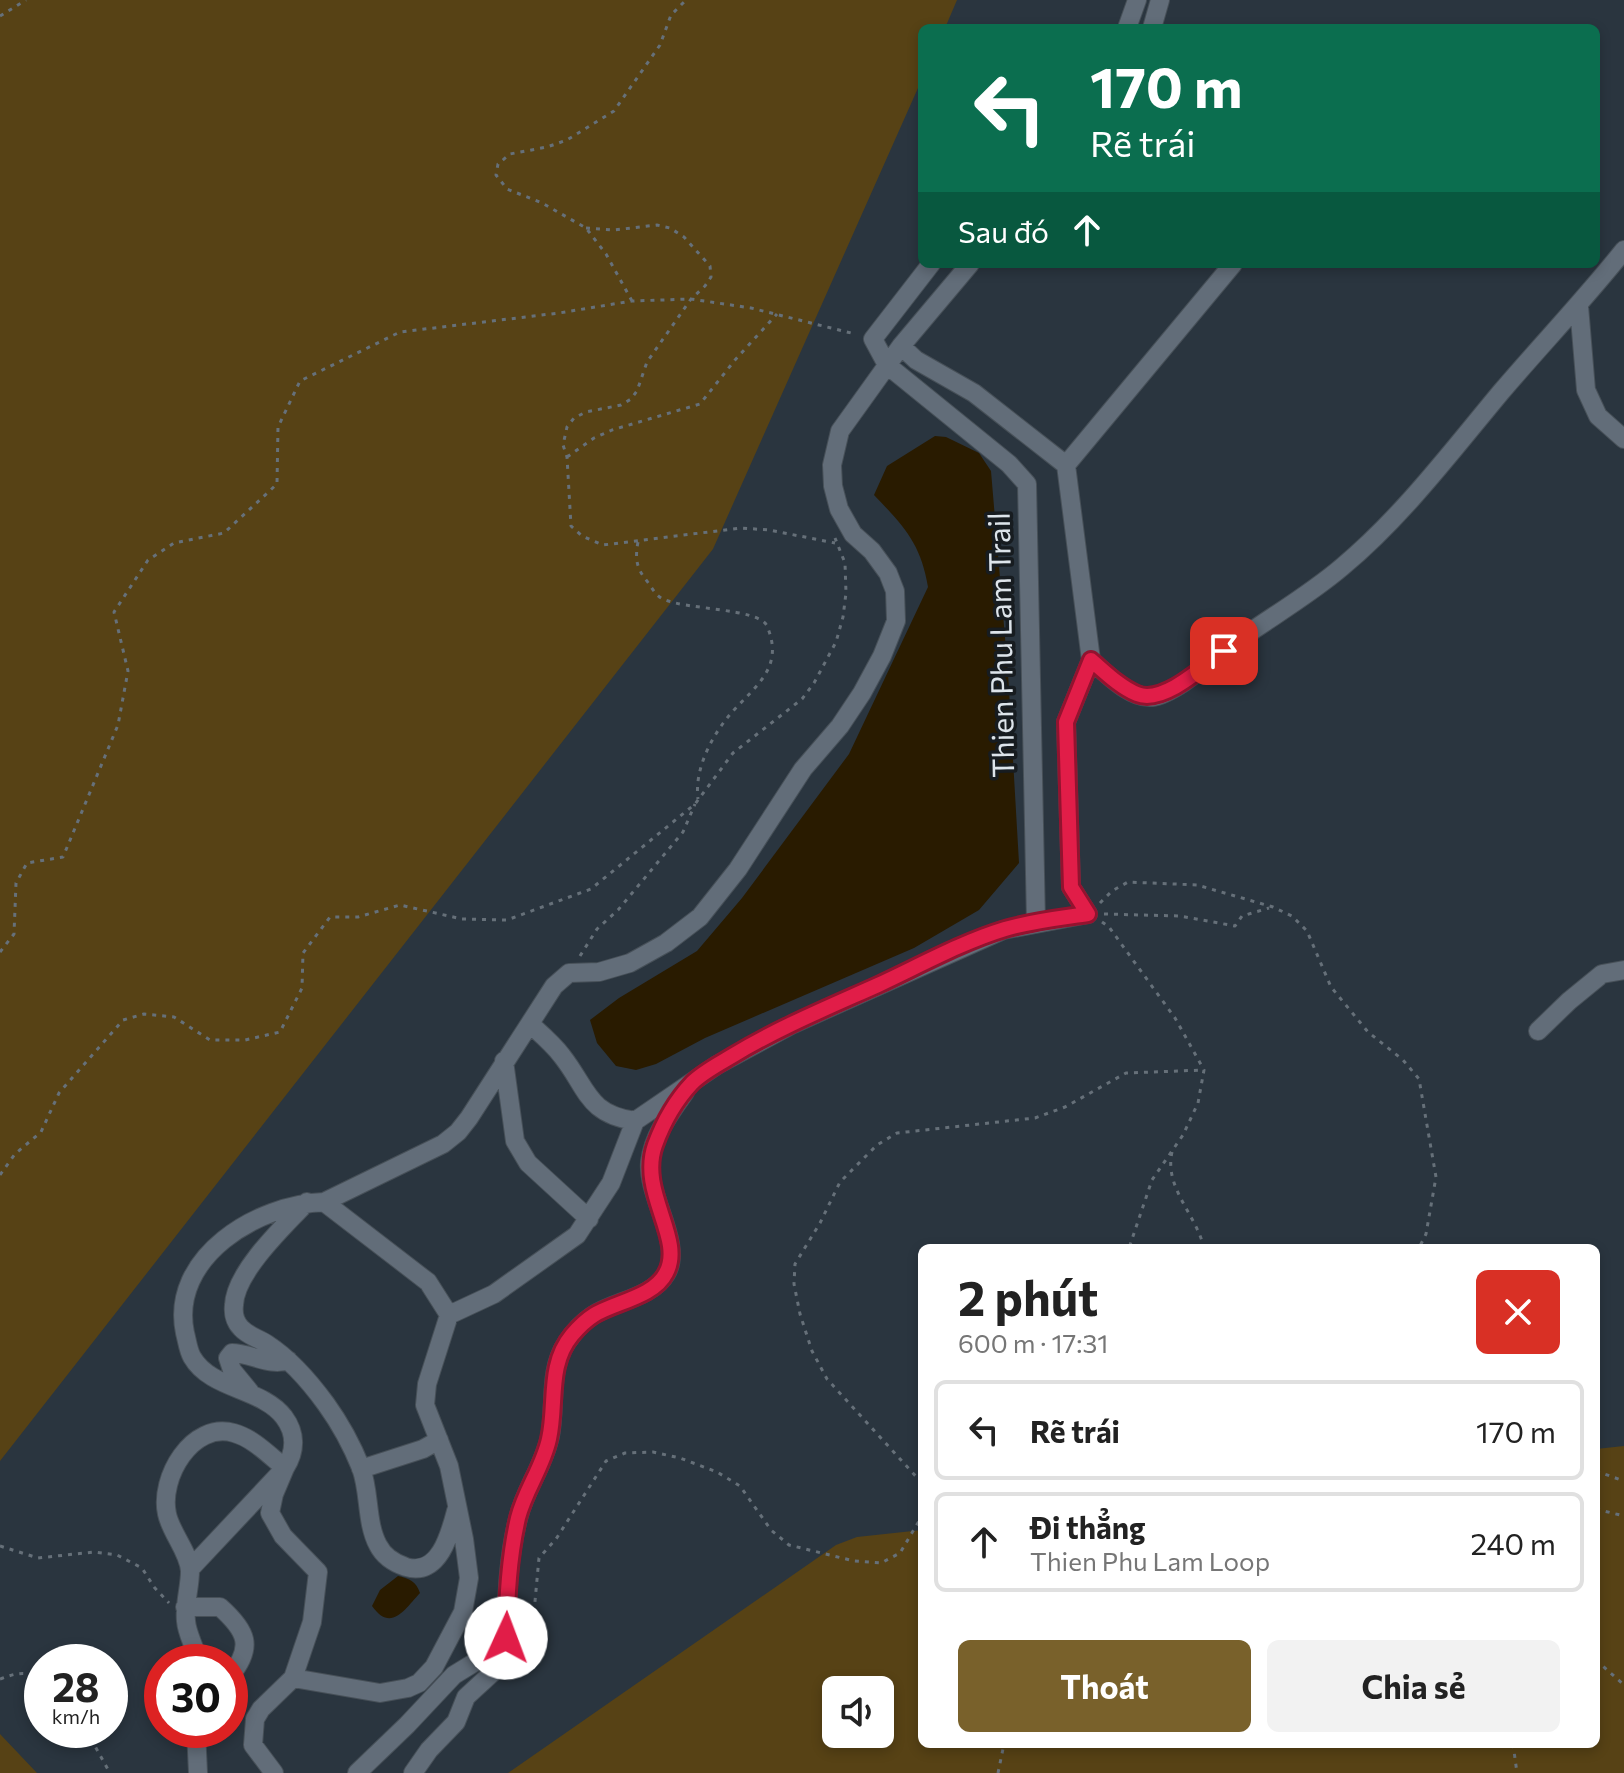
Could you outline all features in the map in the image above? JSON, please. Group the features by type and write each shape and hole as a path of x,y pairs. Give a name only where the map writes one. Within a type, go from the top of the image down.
{"street":[{"path":"1128,24 1137,0"},
{"path":"1153,24 1160,0"},
{"path":"1091,660 1139,695 1153,697 1176,686 1341,568 1382,530 1579,306 1624,250"},
{"path":"873,339 928,268"},
{"path":"190,1569 285,1468 292,1458 293,1432 280,1412 223,1383 193,1358 183,1322 184,1297 195,1273 224,1238 263,1216 315,1202 443,1144 458,1132 554,986 569,973 599,972 630,963 666,943 700,917 738,869 803,769 840,726 882,656 896,621 895,591 888,573 872,551 853,534 839,509 832,465 840,431 901,346 967,268"},
{"path":"1066,465 1230,268"},
{"path":"1579,306 1586,390 1598,416 1624,439"},
{"name":"Thien Phu Lam Trail","path":"873,339 887,365 1009,464 1027,484 1036,922"},
{"path":"293,1678 328,1686 393,1693 419,1683 434,1667 460,1619 468,1594 469,1578 449,1466 425,1405 427,1384 449,1315 507,1285 577,1235 611,1183 635,1121 750,1045 817,1013 1003,930 1088,914 1071,887 1066,722 1091,660 1066,465 974,393 916,360 901,346"},
{"path":"1538,1031 1602,974 1624,970"},
{"path":"530,1024 561,1054 599,1108 613,1118 635,1121"},
{"path":"504,1061 515,1141 528,1163 589,1219"},
{"path":"413,1773 429,1750 456,1722 466,1697 505,1661 507,1591 518,1516 549,1441 555,1373 566,1343 592,1316 644,1292 666,1274 670,1243 653,1193 650,1163 666,1119 693,1082"},
{"path":"315,1202 428,1282 449,1315"},
{"path":"315,1202 256,1260 243,1280 234,1303 235,1318 240,1327 288,1360 327,1405 361,1469 376,1542 384,1556 414,1569 425,1566 444,1550 457,1509"},
{"path":"254,1397 232,1370 228,1358 232,1353 279,1364 288,1360"},
{"path":"192,1644 186,1626 185,1607 190,1569 166,1514 167,1496 181,1455 193,1441 212,1431 234,1433 256,1444 285,1468"},
{"path":"361,1469 423,1449 439,1440"},
{"path":"274,1773 253,1745 255,1719 293,1678 312,1622 318,1572 283,1536 270,1513 285,1468"},
{"path":"185,1607 220,1607 234,1620 245,1644"},
{"path":"357,1773 454,1675 485,1656 505,1661"},
{"path":"197,1748 198,1773"}],"path":[{"path":"0,16 26,0"},
{"path":"632,301 606,254 586,228 542,203 507,189 496,175 498,164 510,154 567,140 614,111 660,45 671,15 686,0"},
{"path":"586,228 614,230 657,225 670,228 684,237 710,266 711,277 691,299 647,362 631,399 621,405 586,412 574,418 567,427 563,445 567,457 571,526 582,536 603,545 741,528 769,530 836,544"},
{"path":"0,952 14,934 16,883 21,873 27,863 63,857 118,725 128,671 114,612 148,560 174,543 224,533 277,484 278,427 300,381 400,332 632,301 691,299 777,314 873,339"},
{"path":"567,457 594,438 612,430 700,404 777,314"},
{"path":"0,1175 15,1154 41,1132 59,1093 123,1020 144,1014 174,1017 210,1040 245,1040 280,1032 302,988 303,953 330,917 358,917 400,905 462,919 507,920 591,889 696,801 733,753 802,699 827,662 836,642 846,593 845,563 833,529"},
{"path":"569,973 597,929 618,910 683,832 696,801 696,783 704,758 724,724 758,687 768,671 773,643 766,622 757,616 716,611 659,598 639,573 636,563 638,542"},
{"path":"1088,914 1112,891 1128,882 1197,885 1273,907 1292,916 1307,931 1331,987 1368,1032 1403,1060 1419,1079 1436,1177 1426,1234 1421,1244"},
{"path":"1088,914 1180,916 1235,926 1242,916 1273,907"},
{"path":"1088,914 1109,927 1175,1018 1204,1070 1198,1103 1183,1135 1152,1180 1130,1244"},
{"path":"918,1479 827,1379 812,1351 800,1314 794,1284 795,1264 840,1182 857,1162 897,1133 1035,1118 1065,1107 1126,1073 1204,1070"},
{"path":"1173,1148 1171,1182 1191,1215 1202,1244"},
{"path":"505,1661 531,1650 535,1636 539,1558 556,1539 606,1461 625,1453 653,1452 717,1472 740,1486 771,1530 789,1545 854,1561 881,1563 900,1553 918,1523"},
{"path":"1600,1472 1624,1481"},
{"path":"1600,1510 1624,1516"},
{"path":"0,1546 38,1558 94,1552 117,1555 142,1568 171,1605 185,1607"},
{"path":"1600,1664 1624,1685"},
{"path":"0,1679 24,1672"},
{"path":"96,1748 110,1773"},
{"path":"998,1773 1003,1748"},
{"path":"1514,1748 1517,1773"}],"shaded area":[{"path":"0,0 957,0 947,24 918,24 918,88 713,549 0,1461"},
{"path":"935,436 946,437 979,453 991,471 1008,673 1019,863 979,910 914,948 705,1038 656,1064 636,1070 616,1066 597,1043 590,1020 619,998 697,951 742,898 849,754 928,587 921,559 910,536 874,495 887,466"},
{"path":"1624,1446 1624,1773 508,1773 836,1545 857,1537 918,1530 918,1748 1600,1748 1600,1449"},
{"path":"398,1576 412,1581 420,1593 398,1616 385,1618 372,1606 380,1590"},
{"path":"0,1734 37,1773 0,1773"}],"route":[{"path":"506,1638 507,1591 518,1516 549,1441 555,1373 566,1343 592,1316 644,1292 666,1274 670,1243 656,1204 650,1163 666,1119 679,1100 693,1082 750,1045 938,957 1003,930 1088,914 1071,887 1066,722 1091,660 1122,685 1139,695 1153,697 1176,686 1224,651"}]}
